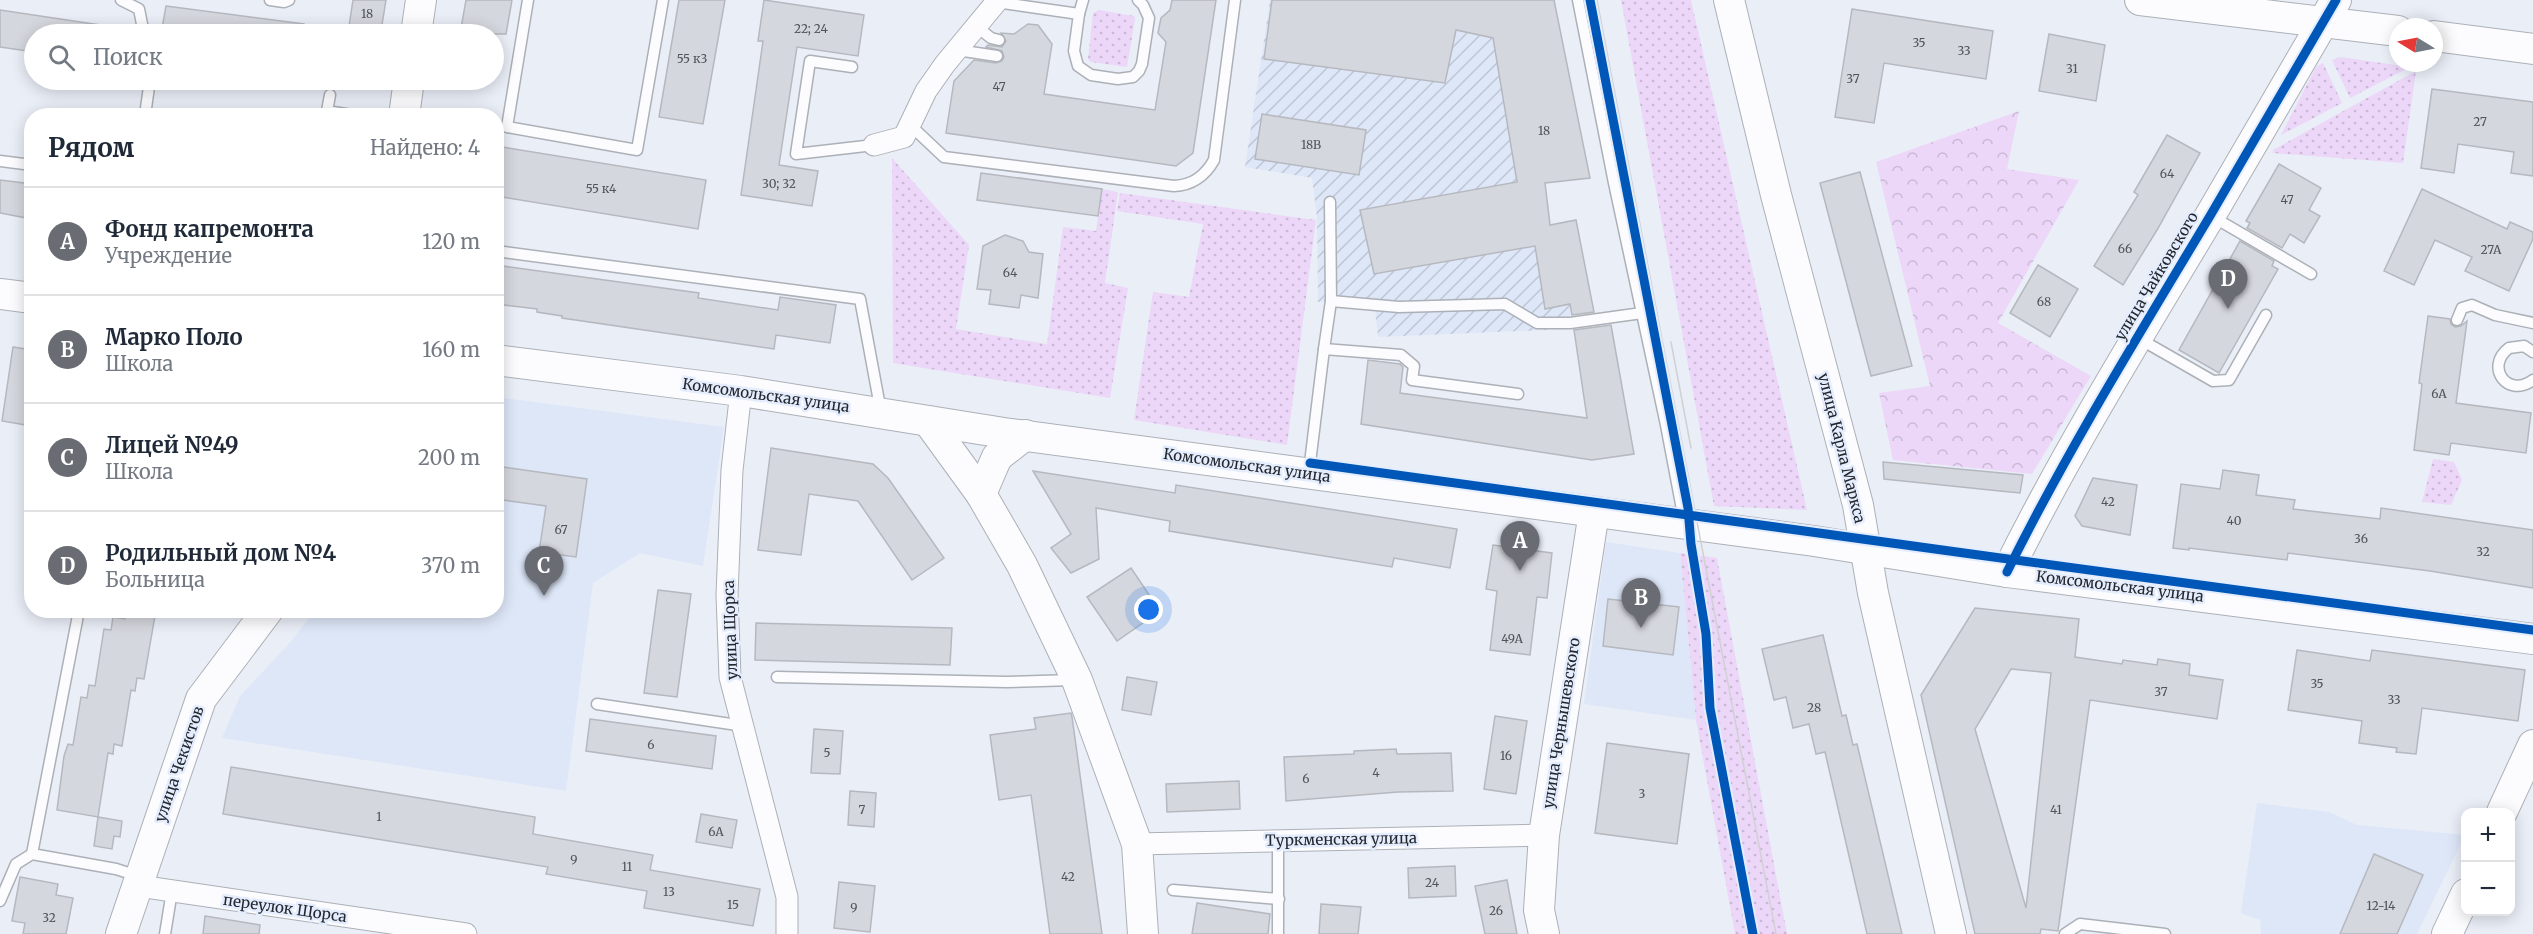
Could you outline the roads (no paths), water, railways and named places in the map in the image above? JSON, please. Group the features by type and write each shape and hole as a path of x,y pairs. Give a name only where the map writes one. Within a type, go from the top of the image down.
{"main road":[{"path":"417,24 421,0"},
{"name":"улица Карла Маркса","path":"1712,0 1835,492 1873,593 1951,934"},
{"name":"улица Карла Маркса","path":"1729,0 1776,195 1858,505 1857,607 1933,934"},
{"path":"2148,1 2330,11 2389,28"},
{"name":"улица Чайковского","path":"2007,572 2039,507 2136,337 2330,11"},
{"path":"2443,37 2533,49"},
{"path":"405,108 408,90"},
{"path":"0,294 24,297"},
{"name":"Комсомольская улица","path":"504,361 741,391 1025,435 1594,512 1682,515 1856,548 2007,572 2533,639"},
{"path":"928,421 981,494 1022,565 1077,680 1137,844 1143,934"},
{"path":"981,494 997,457 1025,435"},
{"name":"улица Чернышевского","path":"1544,934 1539,910 1544,835 1594,512"},
{"name":"улица Чекистов","path":"121,934 201,699 262,618"},
{"path":"2504,808 2533,745"},
{"path":"2447,934 2461,905"}],"street":[{"path":"874,145 904,137 926,92 997,1"},
{"name":"улица Щорса","path":"741,391 732,470 728,595 730,677 787,897 787,934"},
{"name":"Туркменская улица","path":"1137,844 1544,835"},
{"name":"переулок Щорса","path":"140,882 172,891 370,927 466,934"}],"lane":[{"path":"109,0 120,1 139,9 142,24"},
{"path":"270,0 284,2 289,0"},
{"path":"528,0 507,127 637,150 663,0"},
{"path":"1083,0 1074,51 1078,66 1091,75 1126,79 1139,71 1142,64 1149,18 1138,0"},
{"path":"910,125 944,157 1174,186 1190,183 1204,174 1214,160 1235,0"},
{"path":"1578,0 1666,425 1682,515"},
{"path":"997,1 1079,14"},
{"path":"976,26 991,38 999,40"},
{"path":"957,50 997,56"},
{"path":"852,68 810,62 796,154 874,145"},
{"path":"146,108 149,90"},
{"path":"328,108 330,95"},
{"path":"0,161 24,164"},
{"path":"1309,474 1331,301 1330,202"},
{"path":"2210,216 2311,274"},
{"path":"504,252 860,299 881,412"},
{"path":"1331,301 1400,307 1504,304 1537,323 1570,323 1642,313"},
{"path":"2457,320 2462,308 2472,305 2495,315 2533,323"},
{"path":"2136,337 2213,381 2229,380 2266,315"},
{"path":"2533,352 2524,346 2509,348 2499,360 2498,368 2500,375 2512,385 2520,386 2533,380"},
{"path":"1324,349 1401,355 1414,366 1412,380 1518,394"},
{"path":"32,854 77,618"},
{"path":"777,677 1006,682 1077,680"},
{"path":"597,704 744,726"},
{"path":"1278,841 1278,934"},
{"path":"0,901 16,864 32,854 116,869 140,882"},
{"path":"1173,890 1279,899"},
{"path":"165,934 172,891"},
{"path":"2065,934 2080,924 2165,934"}],"tram line":[{"path":"1597,0 1776,934"},
{"path":"1671,342 1691,448"}],"place":[{"name":"Родильный дом №4","path":"2228,309"},
{"name":"Фонд капремонта","path":"1520,571"},
{"name":"Лицей №49","path":"544,596"},
{"name":"Марко Поло","path":"1641,628"}]}
